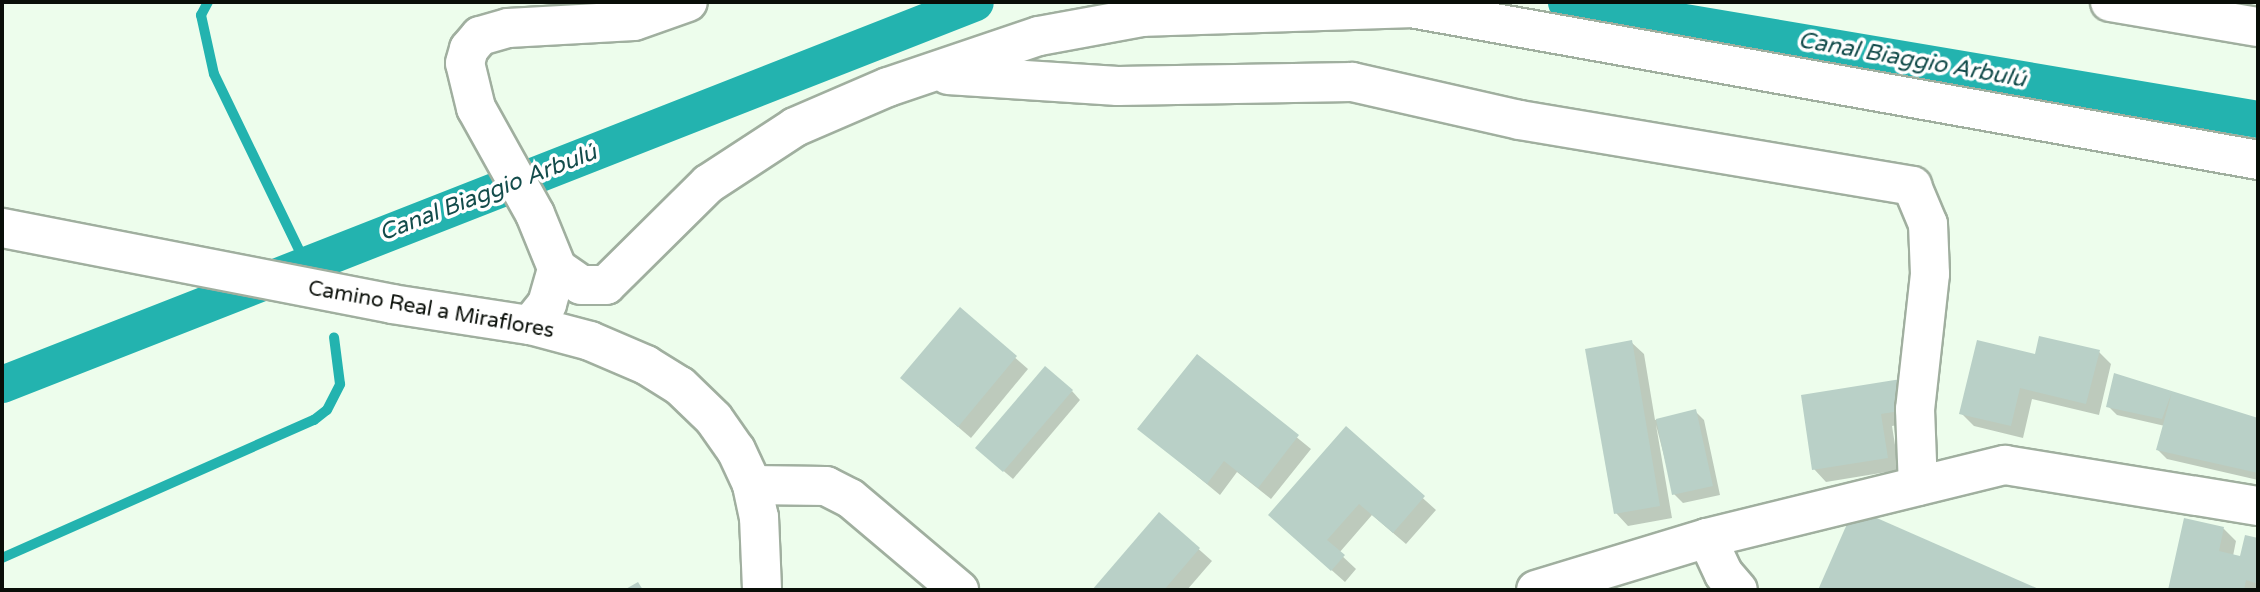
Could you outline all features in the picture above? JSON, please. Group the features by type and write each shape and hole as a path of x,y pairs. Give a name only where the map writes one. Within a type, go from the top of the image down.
{"street":[{"path":"688,2 634,21 508,28 480,36 469,49 465,63 476,108 535,214 557,268 580,285 606,285 708,184 795,127 923,75 1039,36 1143,17 1411,8 2258,160"},
{"path":"2110,2 2258,27"},
{"path":"923,75 1118,86 1352,82 1519,120 1912,186 1928,224 1930,274 1915,409 1918,486"},
{"name":"Camino Real a Miraflores","path":"15,231 391,304 530,325 590,341 646,365 680,386 715,419 752,485 763,547 762,590"},
{"path":"530,325 547,304 557,268"},
{"path":"1536,590 1707,538 2005,465 2258,506"},
{"path":"752,485 803,484 838,492 959,590"},
{"path":"1707,538 1724,574 1738,590"}],"building":[{"path":"960,307 1017,356 958,427 900,378"},
{"path":"2039,336 2100,350 2086,404 2020,388 2011,426 1959,414 1977,340 2035,354"},
{"path":"1632,340 1660,506 1614,514 1585,349"},
{"path":"1197,354 1299,435 1258,488 1224,461 1207,484 1137,429"},
{"path":"1045,366 1073,390 1003,472 975,448"},
{"path":"2114,373 2258,418 2258,473 2156,450 2172,392 2162,419 2106,407"},
{"path":"1901,379 1906,410 1881,414 1888,458 1812,470 1801,395"},
{"path":"1696,409 1713,486 1672,495 1656,419"},
{"path":"1346,426 1425,496 1393,533 1359,504 1327,540 1345,555 1331,571 1268,515"},
{"path":"1854,508 2041,590 1818,590"},
{"path":"1159,512 1200,548 1164,590 1092,590"},
{"path":"2184,518 2224,527 2219,551 2240,556 2245,535 2258,538 2258,584 2246,580 2244,590 2168,590"},
{"path":"638,582 643,590 624,590"}],"waterway":[{"path":"208,2 201,15 214,74 310,273"},
{"name":"Canal Biaggio Arbulú","path":"2,384 975,2"},
{"name":"Canal Biaggio Arbulú","path":"1566,2 2258,119"},
{"path":"2,558 314,420 327,410 340,384 334,337"}]}
